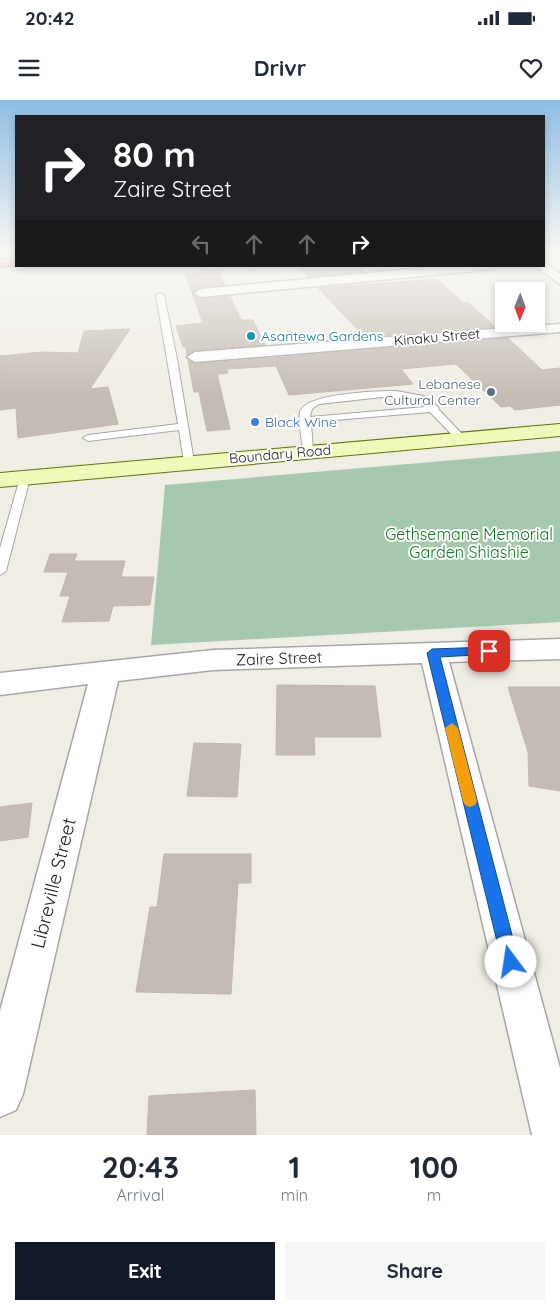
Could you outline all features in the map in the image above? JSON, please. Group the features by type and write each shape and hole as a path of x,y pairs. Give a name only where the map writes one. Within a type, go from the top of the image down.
{"main road":[{"name":"Boundary Road","path":"0,480 560,430"}],"street":[{"name":"Kinaku Street","path":"195,357 560,328"},
{"name":"Zaire Street","path":"0,684 213,660 560,649"},
{"path":"432,653 554,1135"},
{"name":"Libreville Street","path":"1,1089 106,672"}],"lane":[{"path":"161,299 189,462"},
{"path":"308,452 306,420 308,407 316,402 387,395 412,395 421,398 435,409 461,438"},
{"path":"306,420 435,409"},
{"path":"88,438 184,426"},
{"path":"0,571 25,478"}],"green space":[{"name":"Gethsemane Memorial Garden Shiashie","path":"560,451 560,622 151,645 165,485"}],"building":[{"path":"194,299 232,299 241,320 253,320 265,345 195,350 187,355 186,347 183,347 176,326 203,323"},
{"path":"329,299 459,299 463,303 469,303 495,327 365,337"},
{"path":"130,329 90,389 108,387 118,424 18,438 16,408 0,410 0,356 42,352 78,353 84,331"},
{"path":"508,338 542,370 560,368 560,405 515,410 510,406 501,407 456,364 401,369 413,384 289,395 276,366 227,369 228,373 217,374 230,429 207,431 199,392 194,392 188,360 195,364"},
{"path":"50,554 77,554 74,561 125,561 121,577 154,577 150,605 113,606 109,621 62,622 70,596 60,596 68,572 44,572"},
{"path":"277,685 375,686 381,737 314,737 315,755 276,755"},
{"path":"508,687 560,687 560,791 529,786 528,752"},
{"path":"194,743 241,744 237,797 187,796"},
{"path":"32,803 28,837 0,841 0,807"},
{"path":"164,854 251,854 251,883 238,883 231,994 136,992 150,907 157,907"},
{"path":"255,1090 256,1135 147,1135 149,1096"}],"slow traffic":[{"path":"452,728 470,801"}],"place":[{"name":"Asantewa Gardens","path":"251,336"},
{"name":"Lebanese Cultural Center","path":"491,392"},
{"name":"Black Wine","path":"255,422"}],"route":[{"path":"489,651 432,653 511,962"}]}
